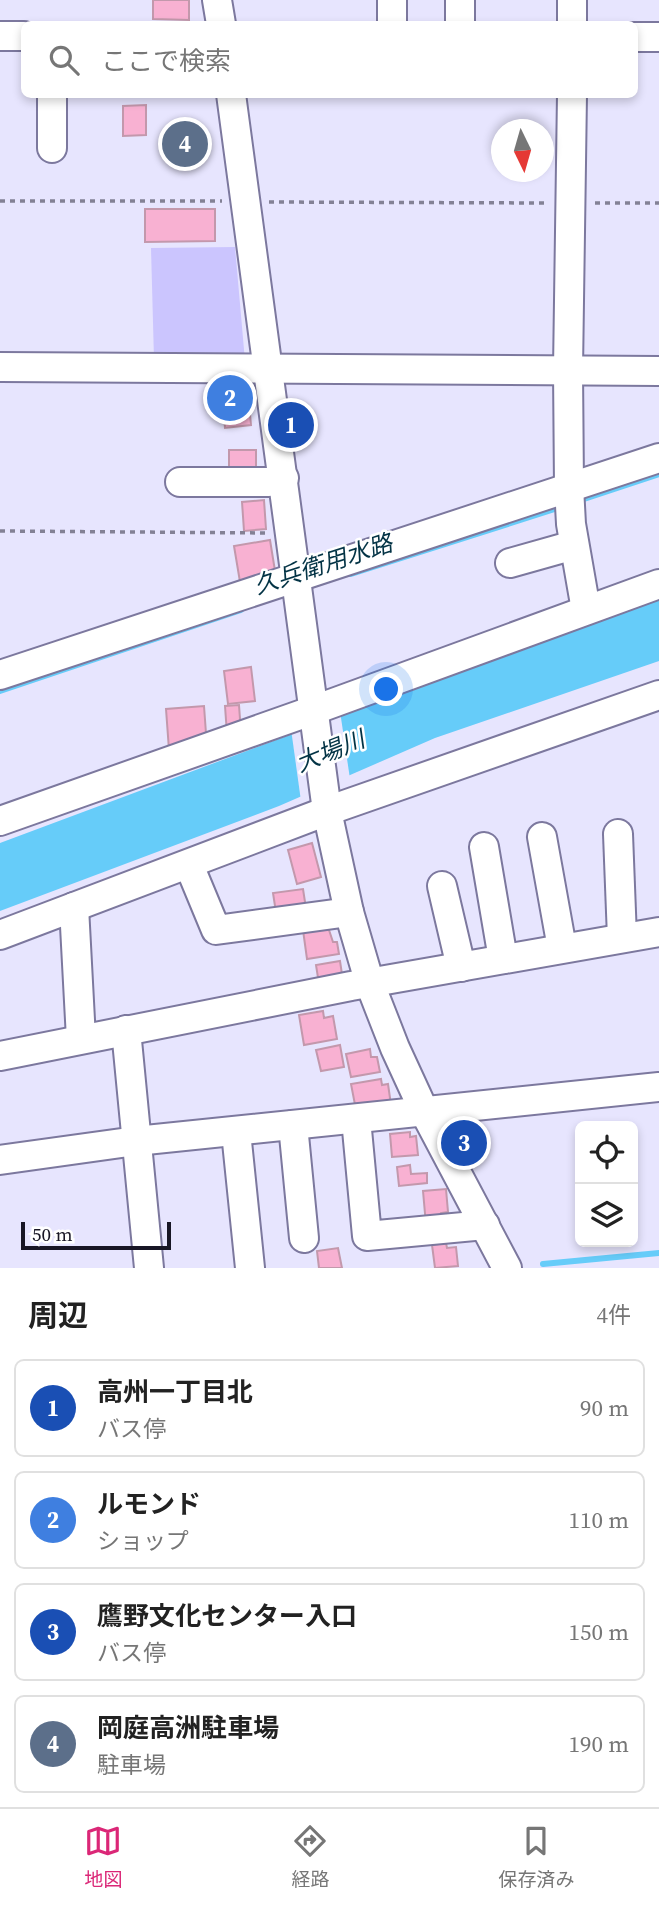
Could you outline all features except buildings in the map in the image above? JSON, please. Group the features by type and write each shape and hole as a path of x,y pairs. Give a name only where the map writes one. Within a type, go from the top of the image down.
{"street":[{"path":"218,0 221,21"},
{"path":"392,0 392,21"},
{"path":"460,0 460,21"},
{"path":"572,0 572,21"},
{"path":"0,36 21,36"},
{"path":"638,37 659,37"},
{"path":"52,98 52,148"},
{"path":"232,98 326,806 349,912 370,984 395,1048 424,1111 485,1224 498,1265"},
{"path":"572,98 568,370 570,524 586,610"},
{"path":"0,367 659,371"},
{"path":"0,675 659,458"},
{"path":"180,482 269,481 284,478"},
{"path":"510,563 574,545"},
{"path":"0,821 315,715 659,584"},
{"path":"0,935 189,865 326,806 659,695"},
{"path":"618,834 622,938"},
{"path":"542,837 562,948"},
{"path":"484,847 503,959"},
{"path":"189,865 216,930 349,912"},
{"path":"442,887 461,967"},
{"path":"74,907 80,1039"},
{"path":"0,1056 370,984 659,932"},
{"path":"126,1030 149,1268"},
{"path":"0,1160 136,1141 659,1087"},
{"path":"356,1119 367,1236 485,1224"},
{"path":"293,1125 304,1238"},
{"path":"236,1132 250,1268"}],"path":[{"path":"0,201 231,201"},
{"path":"267,202 659,203"},
{"path":"0,531 277,533"}],"shaded area":[{"path":"235,247 245,361 154,359 151,248"}],"water":[{"name":"大場川","path":"659,597 659,661 435,738 279,806 0,911 0,843"}],"pier":[{"path":"340,711 350,779 301,801 291,729"}],"waterway":[{"name":"久兵衛用水路","path":"578,501 659,474"},
{"name":"久兵衛用水路","path":"351,574 561,507"},
{"name":"久兵衛用水路","path":"0,691 241,610"},
{"path":"543,1264 659,1253"}],"place":[{"name":"岡庭高洲駐車場","path":"185,144"},
{"name":"ルモンド","path":"230,398"},
{"name":"高州一丁目北","path":"291,425"},
{"name":"鷹野文化センター入口","path":"464,1143"}]}
